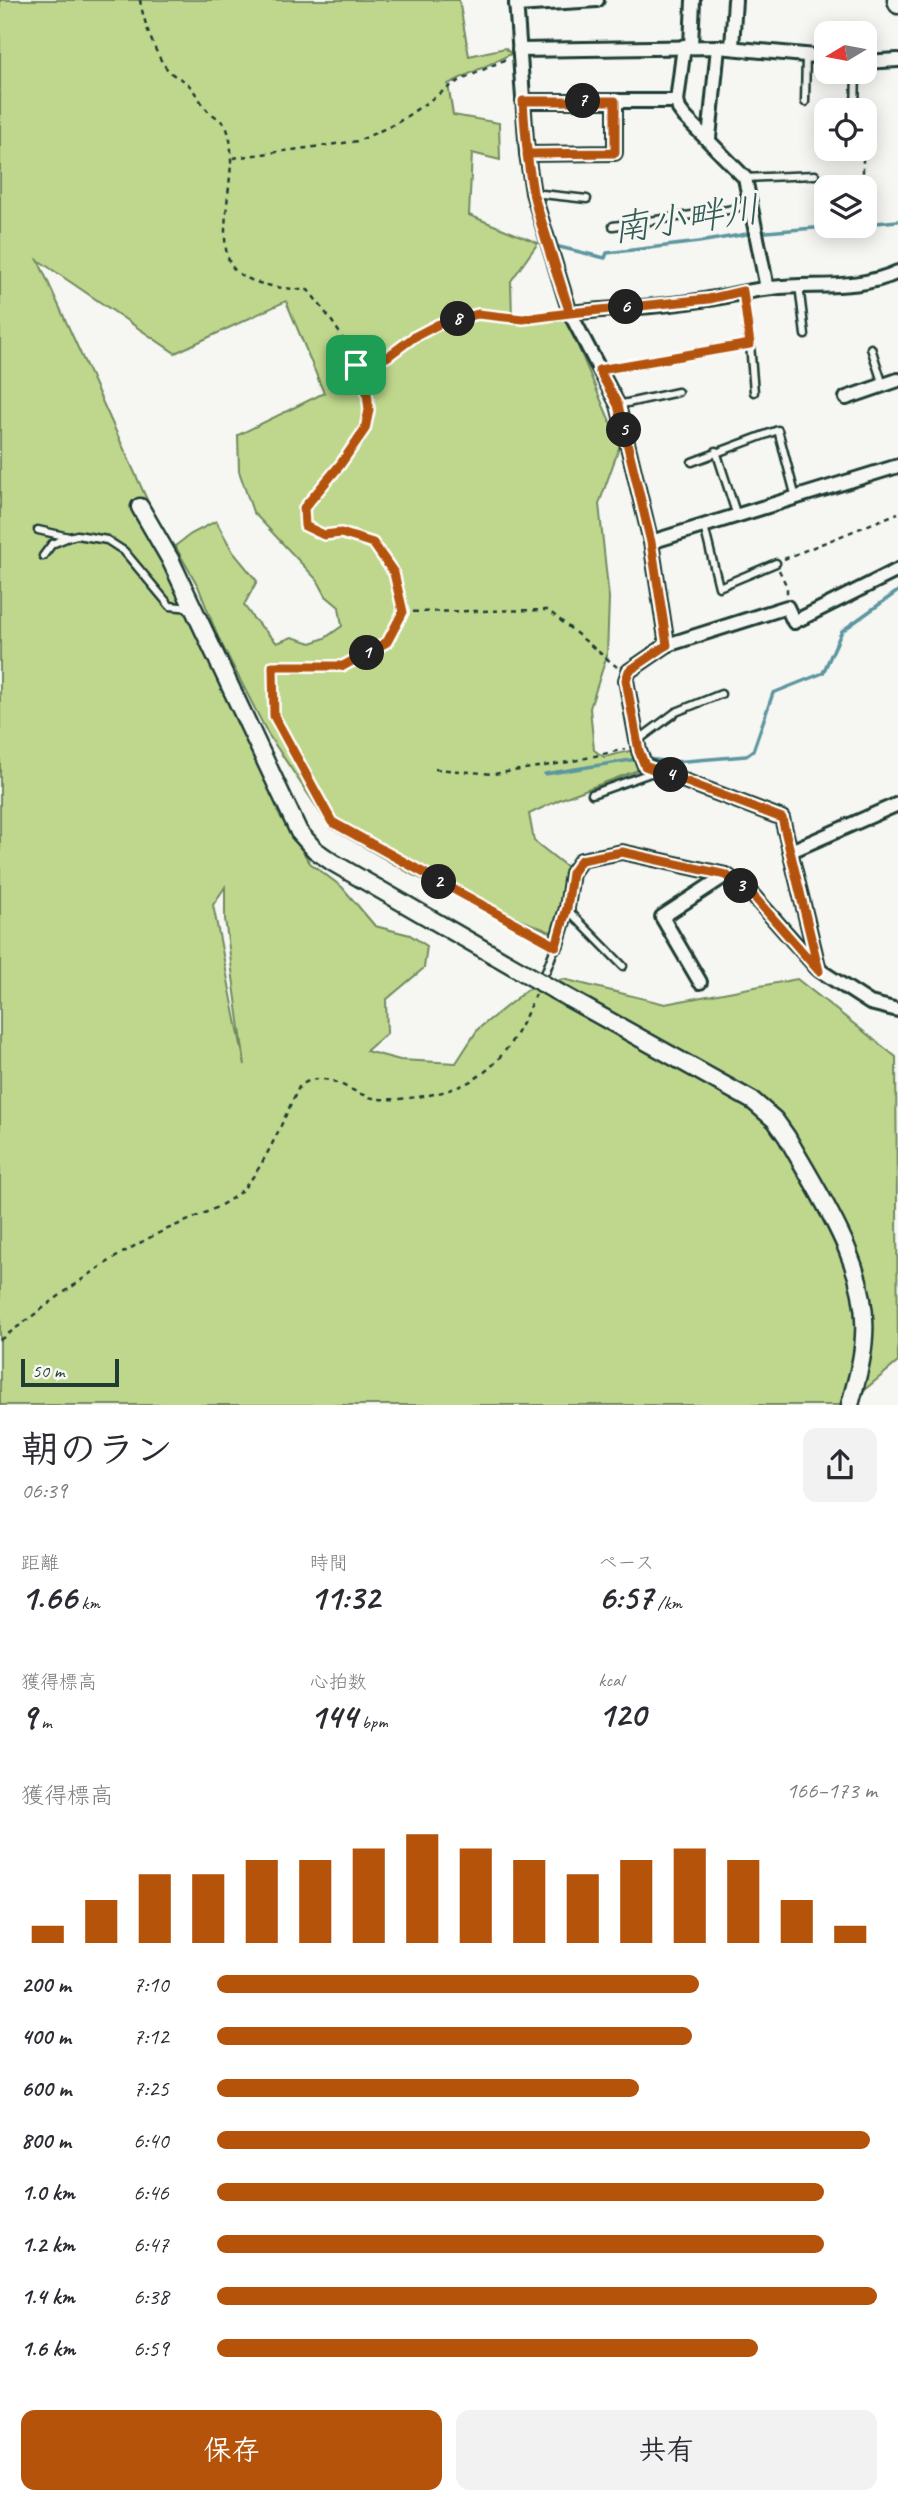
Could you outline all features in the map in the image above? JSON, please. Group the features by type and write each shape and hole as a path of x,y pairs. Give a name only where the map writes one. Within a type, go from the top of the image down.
{"street":[{"path":"597,0 516,3 527,154 533,193 570,313 618,405 651,542 667,645"},
{"path":"693,0 688,46 677,101 685,117 709,138 745,178 767,288"},
{"path":"732,47 735,0"},
{"path":"897,0 898,5"},
{"path":"519,52 688,46 732,47 814,55"},
{"path":"709,138 718,47"},
{"path":"877,61 898,60"},
{"path":"523,101 677,101"},
{"path":"527,154 615,153 615,101"},
{"path":"570,313 709,299 767,288 867,284 898,272"},
{"path":"846,398 898,380"},
{"path":"651,542 898,466"},
{"path":"140,507 170,559 299,832 315,850 554,990 753,1101 775,1120 787,1137 851,1255 860,1283 864,1335 860,1370 850,1405"},
{"path":"819,971 782,818 645,766 626,680 629,671 667,645 787,607 794,622 898,570"},
{"path":"792,851 898,804"},
{"path":"556,946 567,908 572,873 581,860 622,852 726,875 749,891 819,971 870,1003 898,1010"},
{"path":"700,982 662,917 726,875"}],"lane":[{"path":"805,102 806,54"},
{"path":"745,178 814,175"},
{"path":"533,193 587,199"},
{"path":"612,226 728,211 750,204"},
{"path":"799,285 805,335"},
{"path":"743,291 754,392"},
{"path":"599,370 750,344"},
{"path":"871,348 883,385"},
{"path":"618,405 678,392"},
{"path":"692,462 778,430 796,498"},
{"path":"716,451 737,516"},
{"path":"704,526 719,587 776,563"},
{"path":"38,530 69,537"},
{"path":"43,556 52,544 77,535 107,540 124,551 170,607 193,608"},
{"path":"638,743 676,712 721,694"},
{"path":"592,794 658,770"},
{"path":"567,908 623,966"},
{"path":"546,971 556,946"}],"path":[{"path":"140,0 144,23 170,72 187,82 207,110 227,127 233,158 225,223 227,257 231,264 236,271 261,284 308,290 327,313 366,385 369,410 365,429 340,465 304,508 305,526 324,535 341,533 373,543 394,573 403,612 387,642 343,666 273,666 274,716 332,822 556,946"},
{"path":"233,158 358,141 397,123 455,83 519,52"},
{"path":"356,365 387,357 414,337 439,324 478,314 523,319 570,313"},
{"path":"787,607 787,587 776,563 898,513"},
{"path":"403,612 548,610 628,676"},
{"path":"435,769 494,774 606,755 638,743"},
{"path":"0,1340 94,1270 151,1237 229,1200 242,1191 260,1166 299,1087 306,1081 325,1077 371,1098 408,1099 447,1093 482,1076 503,1054 520,1029 536,995"}],"green space":[{"path":"0,0 459,0 469,56 505,48 511,54 448,84 453,115 499,123 500,160 472,153 469,215 538,243 511,281 512,320 566,318 620,445 599,504 609,598 607,655 590,708 594,750 604,757 634,750 638,770 529,814 534,841 567,867 558,929 553,933 413,875 330,827 268,734 218,637 198,586 175,546 216,521 233,552 257,581 244,605 277,643 292,637 311,643 325,638 342,626 339,607 326,596 318,581 253,512 239,471 238,435 324,393 286,301 175,353 38,260 286,799 277,811 310,863 342,887 375,926 410,935 427,946 424,968 386,1000 387,1033 366,1051 400,1060 456,1063 478,1029 527,990 563,979 665,1004 797,979 896,1057 898,1362 846,1405 0,1405","holes":["225,887 225,919 245,1065 213,905"]}],"waterway":[{"name":"南小畔川","path":"877,223 898,221"},
{"name":"南小畔川","path":"551,245 605,258 607,253 753,233 814,228"},
{"path":"647,759 674,762 746,756 753,751 773,693 823,673 842,631 898,591"},
{"path":"545,774 637,759"}],"route":[{"path":"356,365 366,385 369,410 365,429 340,465 304,508 305,526 324,535 341,533 373,543 394,573 403,612 387,642 343,666 273,666 274,716 332,822 556,946 567,908 572,873 581,860 622,852 726,875 749,891 819,971 782,818 645,766 639,751 626,680 629,671 667,645 651,542 618,405 599,370 750,344 743,291 709,299 570,313 533,193 527,154 615,153 615,101 523,101 527,154 533,193 560,285 570,313 523,319 478,314 439,324 414,337 387,357 356,365"}]}
